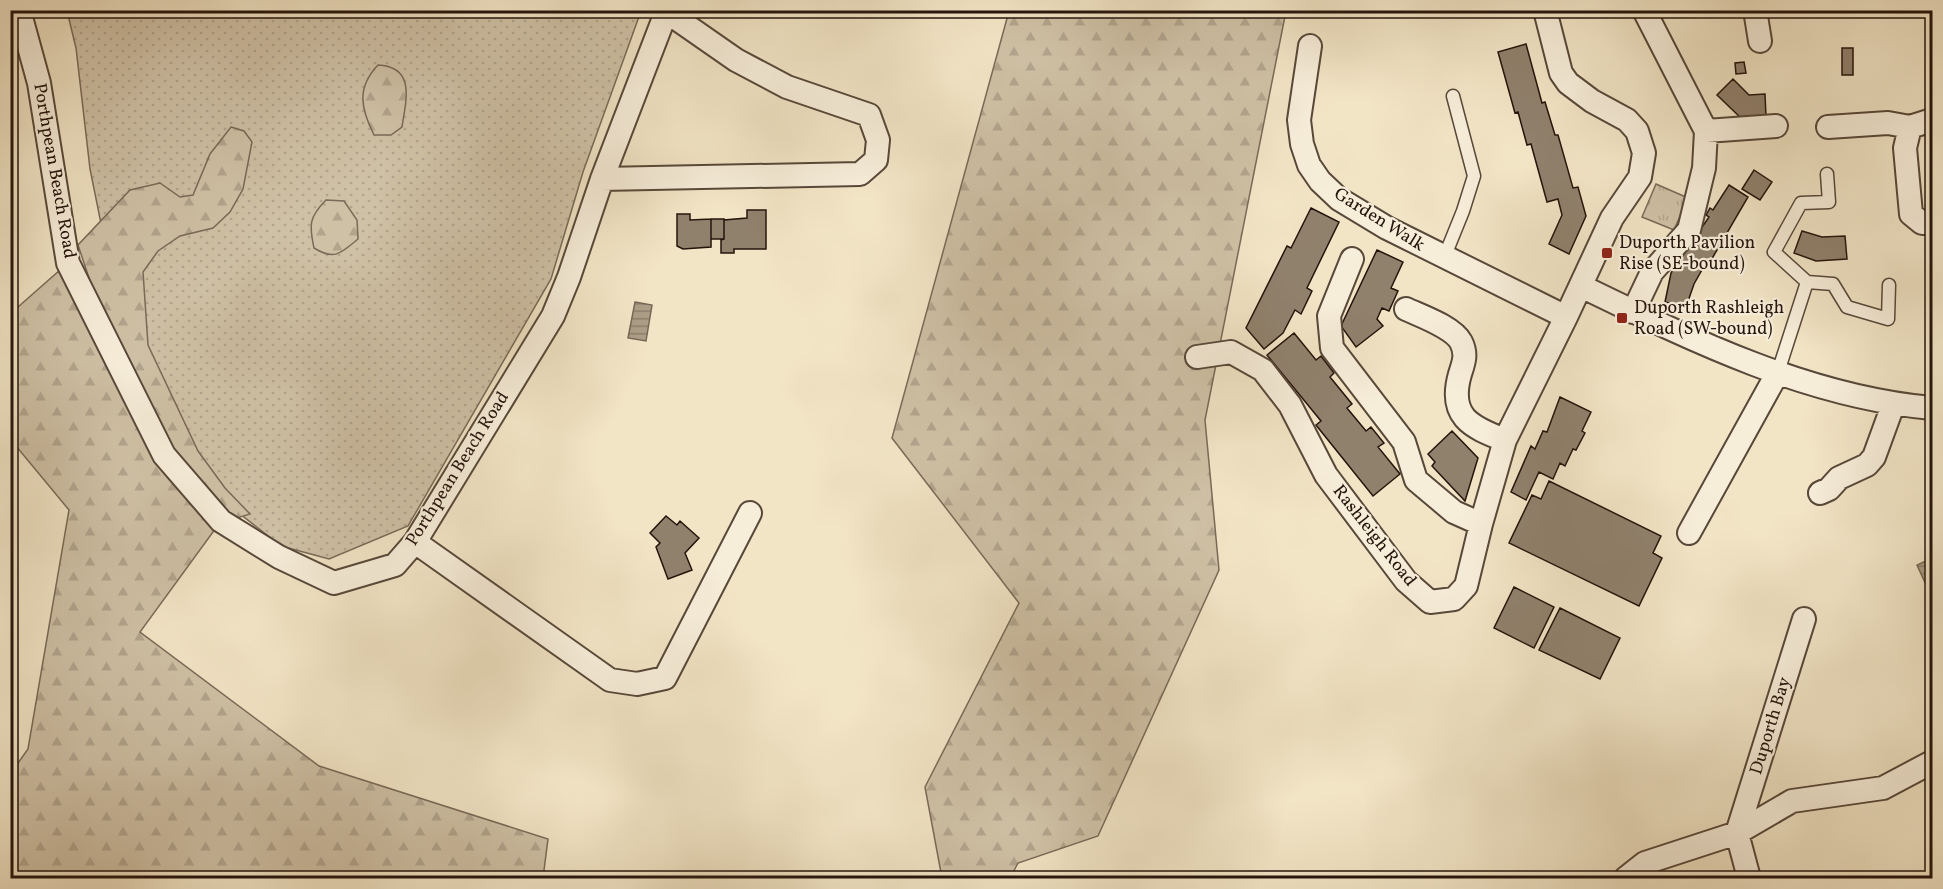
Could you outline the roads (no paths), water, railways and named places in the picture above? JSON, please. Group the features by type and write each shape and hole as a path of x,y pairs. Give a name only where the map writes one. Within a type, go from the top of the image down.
{"street":[{"name":"Porthpean Beach Road","path":"19,10 39,83 68,263 164,454 220,521 279,557 334,583 394,565 415,542 553,316 569,277 602,179 667,11"},
{"name":"Rashleigh Road","path":"1197,357 1231,352 1263,370 1290,405 1326,475 1407,582 1430,602 1454,600 1466,586 1505,440 1612,218 1640,177 1644,153 1637,131 1627,120 1592,101 1568,83 1561,73 1545,10"},
{"path":"1633,312 1652,272 1689,230 1704,168 1706,131 1644,10"},
{"path":"1755,10 1760,41"},
{"path":"602,179 860,174 876,160 878,140 869,115 787,87 736,60 667,11"},
{"name":"Garden Walk","path":"1310,46 1299,120 1302,144 1309,165 1320,181 1339,199 1387,228 1566,317"},
{"path":"1828,127 1888,123 1910,127 1932,120"},
{"path":"1706,131 1776,126"},
{"path":"1910,127 1905,148 1911,214 1922,224 1932,223"},
{"path":"1352,259 1329,316 1332,348 1404,442 1416,480 1454,512 1481,524"},
{"path":"1581,286 1678,333 1809,384 1893,405 1932,408"},
{"path":"1406,309 1451,331 1461,341 1466,355 1455,390 1462,415 1478,430 1505,440"},
{"path":"1689,532 1778,372"},
{"path":"1820,493 1829,489 1839,478 1867,465 1874,458 1893,405"},
{"path":"415,542 610,680 638,684 664,678 750,513"},
{"name":"Duporth Bay","path":"1737,832 1804,619"},
{"path":"1626,879 1645,862 1737,832 1792,801 1883,788 1932,762"},
{"path":"1737,832 1749,879"}],"lane":[{"path":"1444,258 1474,176 1453,96"},
{"path":"1827,174 1829,202 1801,203 1774,252 1807,282 1833,284 1847,307 1888,319 1889,285"},
{"path":"1778,372 1807,282"}],"place":[{"name":"Duporth Pavilion Rise (SE-bound)","path":"1607,253"},
{"name":"Duporth Rashleigh Road (SW-bound)","path":"1622,318"}]}
